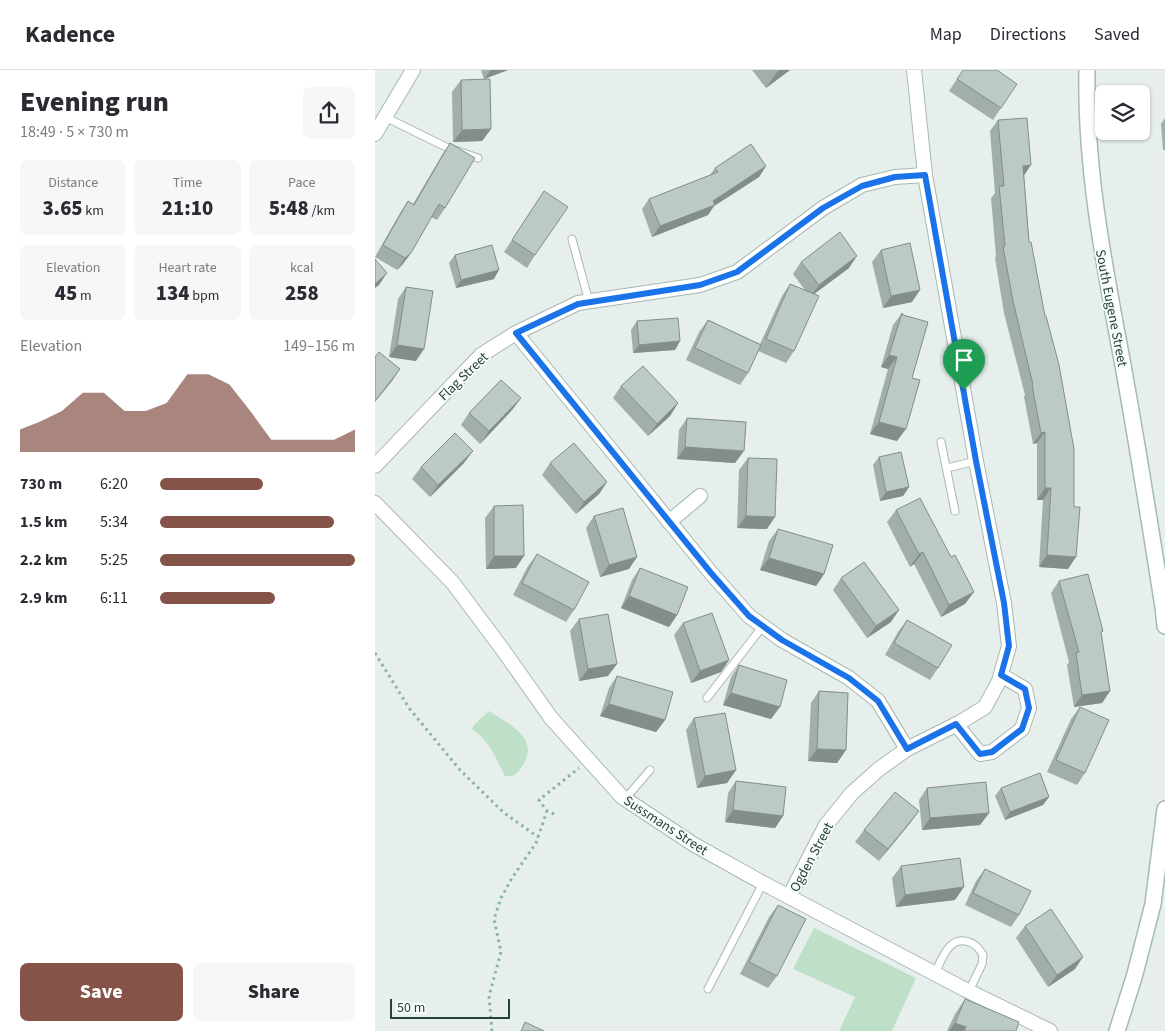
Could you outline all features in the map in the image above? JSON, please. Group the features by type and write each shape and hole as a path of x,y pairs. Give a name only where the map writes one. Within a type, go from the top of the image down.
{"main road":[{"name":"South Eugene Street","path":"1087,70 1089,132 1095,206 1102,256 1129,397 1165,626"},
{"path":"1117,1031 1135,974 1153,904 1165,809"}],"street":[{"path":"375,134 413,70"},
{"name":"Ogden Street","path":"789,897 826,825 851,793 879,769 907,749 985,707 1001,675 1009,646 1004,603 976,461 925,175 914,70"},
{"name":"Flag Street","path":"375,466 481,355 516,333 578,304 700,285 737,272 823,208 862,186 895,177 925,175"},
{"path":"516,333 669,522 749,616 782,640 849,678 878,701 907,749"},
{"path":"669,522 700,496"},
{"name":"Sussmans Street","path":"375,503 453,583 551,718 625,799 693,844 763,883 969,991 1050,1031"},
{"path":"956,724 980,754 992,752 1022,729 1029,708 1025,689 1001,675"}],"lane":[{"path":"385,117 446,147 478,158"},
{"path":"572,239 589,302"},
{"path":"941,442 955,512"},
{"path":"947,468 976,461"},
{"path":"707,698 763,626"},
{"path":"625,799 650,770"},
{"path":"708,989 763,883"},
{"path":"935,973 949,946 957,940 973,943 983,955 982,964 969,991"}],"path":[{"path":"375,653 409,708 460,770 503,812 538,837"},
{"path":"553,814 547,811 539,800 589,760"},
{"path":"492,1031 489,996 501,952 494,920 501,898 536,843 547,811"}],"green space":[{"path":"489,711 514,728 526,741 528,749 527,758 516,774 512,776 505,776 483,738 472,729"},
{"path":"814,928 916,978 892,1031 839,1031 855,997 793,969"}],"building":[{"path":"963,70 997,70 1017,84 1001,108 957,79"},
{"path":"490,79 491,129 462,130 461,80"},
{"path":"1027,118 1031,165 1023,166 1029,242 1031,242 1045,316 1059,365 1074,449 1074,507 1080,507 1076,557 1047,555 1051,488 1045,488 1045,432 1041,433 1033,385 1013,301 1003,247 1005,246 999,186 1004,186 998,120"},
{"path":"450,143 475,158 445,208 439,204 411,253 405,258 383,245 408,201 414,205"},
{"path":"751,144 766,166 713,201 715,205 660,226 649,199 718,172 715,168"},
{"path":"544,191 568,207 535,255 512,240"},
{"path":"840,232 857,256 819,285 801,262"},
{"path":"910,243 920,290 891,296 881,250"},
{"path":"492,245 499,270 461,280 455,255"},
{"path":"375,259 387,273 375,284"},
{"path":"790,284 819,296 794,351 766,339"},
{"path":"406,287 433,291 424,349 397,345"},
{"path":"902,313 903,315 928,322 912,378 920,380 906,429 879,422 897,357 889,355"},
{"path":"678,318 680,341 639,345 637,321"},
{"path":"708,320 761,345 748,373 695,348"},
{"path":"379,352 400,369 375,401 375,357"},
{"path":"643,366 678,403 657,424 621,386"},
{"path":"501,380 521,398 489,431 469,413"},
{"path":"687,418 746,422 744,451 685,447"},
{"path":"455,433 473,451 438,485 421,467"},
{"path":"574,443 607,482 584,502 550,463"},
{"path":"901,452 909,487 886,492 879,457"},
{"path":"748,458 777,459 775,517 746,516"},
{"path":"920,498 951,557 955,555 974,592 949,605 923,552 919,554 896,510"},
{"path":"523,505 524,556 494,556 494,506"},
{"path":"623,508 637,557 609,565 594,516"},
{"path":"778,529 833,545 824,574 769,558"},
{"path":"537,554 589,582 574,610 522,583"},
{"path":"864,562 899,610 876,626 841,578"},
{"path":"640,568 688,587 677,615 629,596"},
{"path":"1088,574 1103,631 1101,632 1110,691 1082,695 1076,653 1079,652 1059,581"},
{"path":"712,613 729,660 700,671 683,623"},
{"path":"608,614 617,664 588,669 579,619"},
{"path":"907,620 952,645 938,668 894,643"},
{"path":"739,665 787,680 780,707 731,693"},
{"path":"617,676 673,692 665,720 609,704"},
{"path":"819,691 848,693 846,750 817,749"},
{"path":"1080,707 1109,720 1085,773 1056,760"},
{"path":"725,713 736,770 705,776 694,718"},
{"path":"1040,773 1049,797 1010,812 1001,788"},
{"path":"736,781 786,787 783,816 733,810"},
{"path":"986,782 989,813 930,818 927,788"},
{"path":"895,792 919,811 888,849 864,830"},
{"path":"960,858 964,887 905,895 901,866"},
{"path":"985,869 1031,891 1019,915 973,893"},
{"path":"778,905 806,919 777,976 749,962"},
{"path":"1051,909 1083,957 1057,975 1025,926"},
{"path":"965,999 1019,1022 1016,1031 964,1031 966,1027 955,1023"},
{"path":"525,1022 544,1031 521,1031"}],"route":[{"path":"925,175 964,390 1004,603 1009,646 1001,675 1025,689 1029,708 1022,729 992,752 980,754 956,724 907,749 878,701 849,678 782,640 749,616 711,573 516,333 578,304 645,292 700,285 737,272 823,208 862,186 895,177 925,175"}]}
